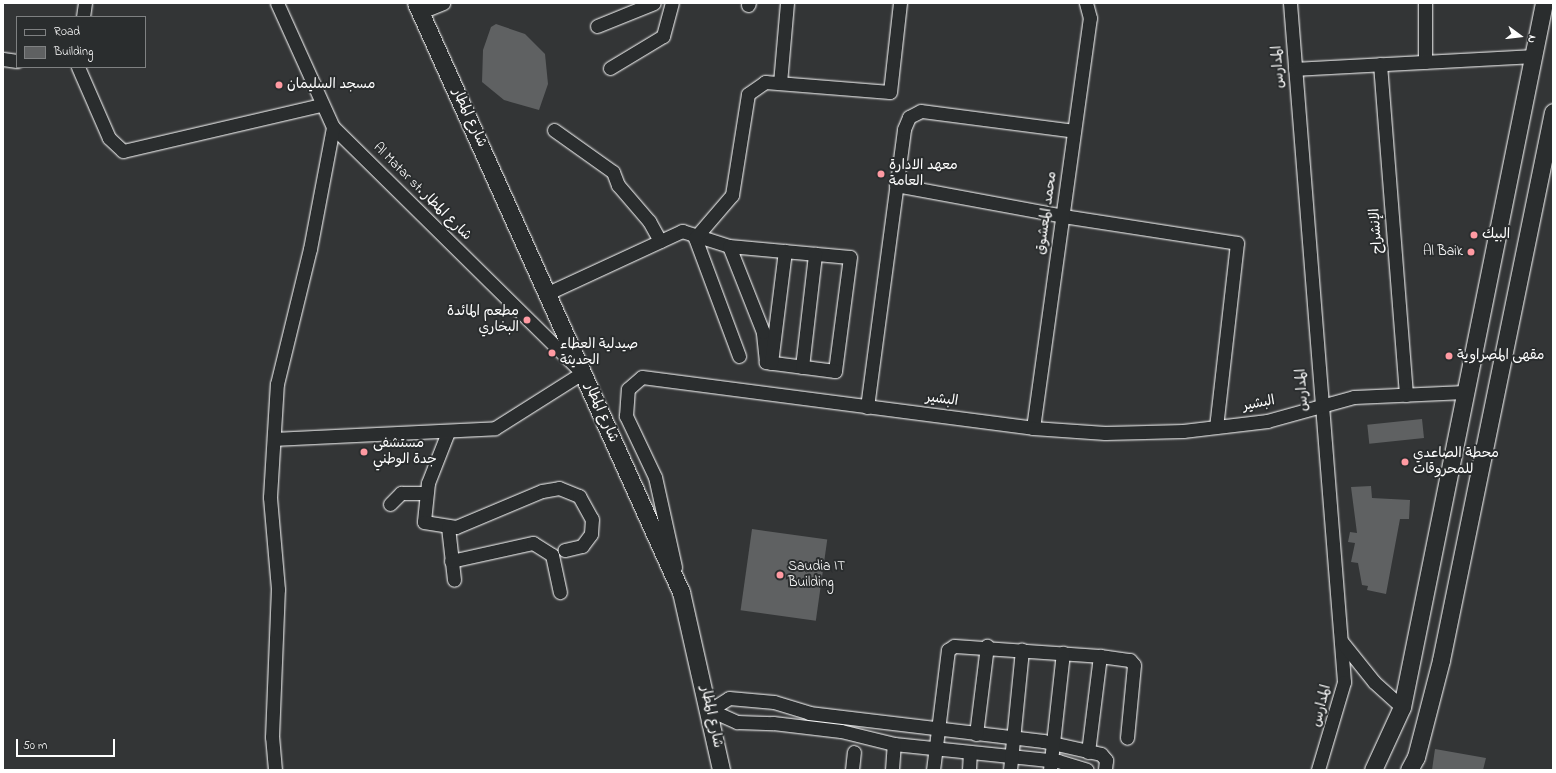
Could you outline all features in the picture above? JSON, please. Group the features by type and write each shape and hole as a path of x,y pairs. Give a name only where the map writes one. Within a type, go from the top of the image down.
{"main road":[{"path":"1374,770 1402,707 1544,3"},
{"name":"شارع المطار","path":"419,8 681,592 710,710 721,770"},
{"path":"1409,770 1416,757 1441,660 1553,112"},
{"path":"710,710 732,770"}],"street":[{"path":"83,16 85,3"},
{"name":"Al Matar st. شارع المطار","path":"277,3 320,105 333,126 583,374"},
{"path":"419,8 443,3"},
{"path":"597,26 654,3"},
{"path":"610,68 663,36 672,3"},
{"path":"780,84 787,3"},
{"path":"695,238 732,195 748,94 765,82 890,92 900,3"},
{"name":"محمد المعشوق","path":"1033,428 1090,18 1086,3"},
{"name":"المدارس","path":"1290,3 1334,582 1342,642 1344,682 1318,770"},
{"path":"1425,62 1426,3"},
{"path":"1295,69 1533,56"},
{"path":"3,59 16,61"},
{"name":"الإنشراح","path":"1380,64 1406,395"},
{"path":"78,68 109,138 123,151 320,105"},
{"path":"867,407 904,129 909,117 921,111 1074,131"},
{"path":"275,770 272,737 278,589 270,497 277,384 310,249 333,126"},
{"path":"554,130 613,172 618,185 650,221 660,241"},
{"path":"896,185 1062,216 1237,243 1216,427"},
{"path":"548,293 682,231 695,238 729,246 852,259 835,371 771,363 762,356 762,332 729,246"},
{"path":"695,238 739,356"},
{"path":"771,363 785,251"},
{"path":"802,367 815,254"},
{"path":"274,438 448,432 500,427 583,374"},
{"name":"البشير","path":"681,592 655,477 626,416 628,389 642,378 1033,428 1105,433 1216,427 1267,421 1354,397 1465,392"},
{"path":"448,432 426,493 423,520 448,527 456,527 542,491 559,488 579,496 592,519 591,534 582,546 564,550"},
{"path":"390,504 401,493 426,493"},
{"path":"448,527 454,580"},
{"path":"451,561 533,543 552,555 560,592"},
{"path":"1342,642 1374,682 1402,707"},
{"path":"933,770 936,729 948,650 959,644 1130,660 1134,665 1127,738"},
{"path":"976,734 987,646"},
{"path":"1010,770 1022,650"},
{"path":"1050,765 1063,653"},
{"path":"1088,752 1100,656"},
{"path":"710,710 729,698 774,702 842,717 1013,738 1052,744 1104,756 1104,770"},
{"path":"773,723 774,702"},
{"path":"710,710 737,722 773,723 841,731 894,744 1011,756 1050,765 1086,770"},
{"path":"841,731 842,717"},
{"path":"892,770 894,744"},
{"path":"852,770 854,752"},
{"path":"969,770 970,752"}],"building":[{"path":"496,24 525,34 545,54 548,84 539,110 504,100 482,82 483,50 491,27"},
{"path":"1422,419 1424,438 1369,444 1367,425"},
{"path":"1371,486 1372,498 1410,500 1409,519 1400,519 1386,594 1367,590 1368,586 1362,585 1358,563 1351,562 1355,543 1348,542 1350,532 1357,533 1351,487"},
{"path":"752,529 827,540 816,621 741,610"},
{"path":"1435,749 1486,758 1483,770 1432,770"}],"place":[{"name":"مسجد السليمان","path":"279,85"},
{"name":"معهد الادارة العامة","path":"881,174"},
{"name":"البيك","path":"1474,235"},
{"name":"Al Baik","path":"1471,252"},
{"name":"مطعم المائدة البخاري","path":"527,320"},
{"name":"صيدلية العطاء الحديثة","path":"552,353"},
{"name":"مقهى المصراوية","path":"1449,356"},
{"name":"مستشفى جدة الوطني","path":"364,452"},
{"name":"محطة الصاعدي للمحروقات","path":"1405,462"},
{"name":"Saudia IT Building","path":"780,575"}]}
